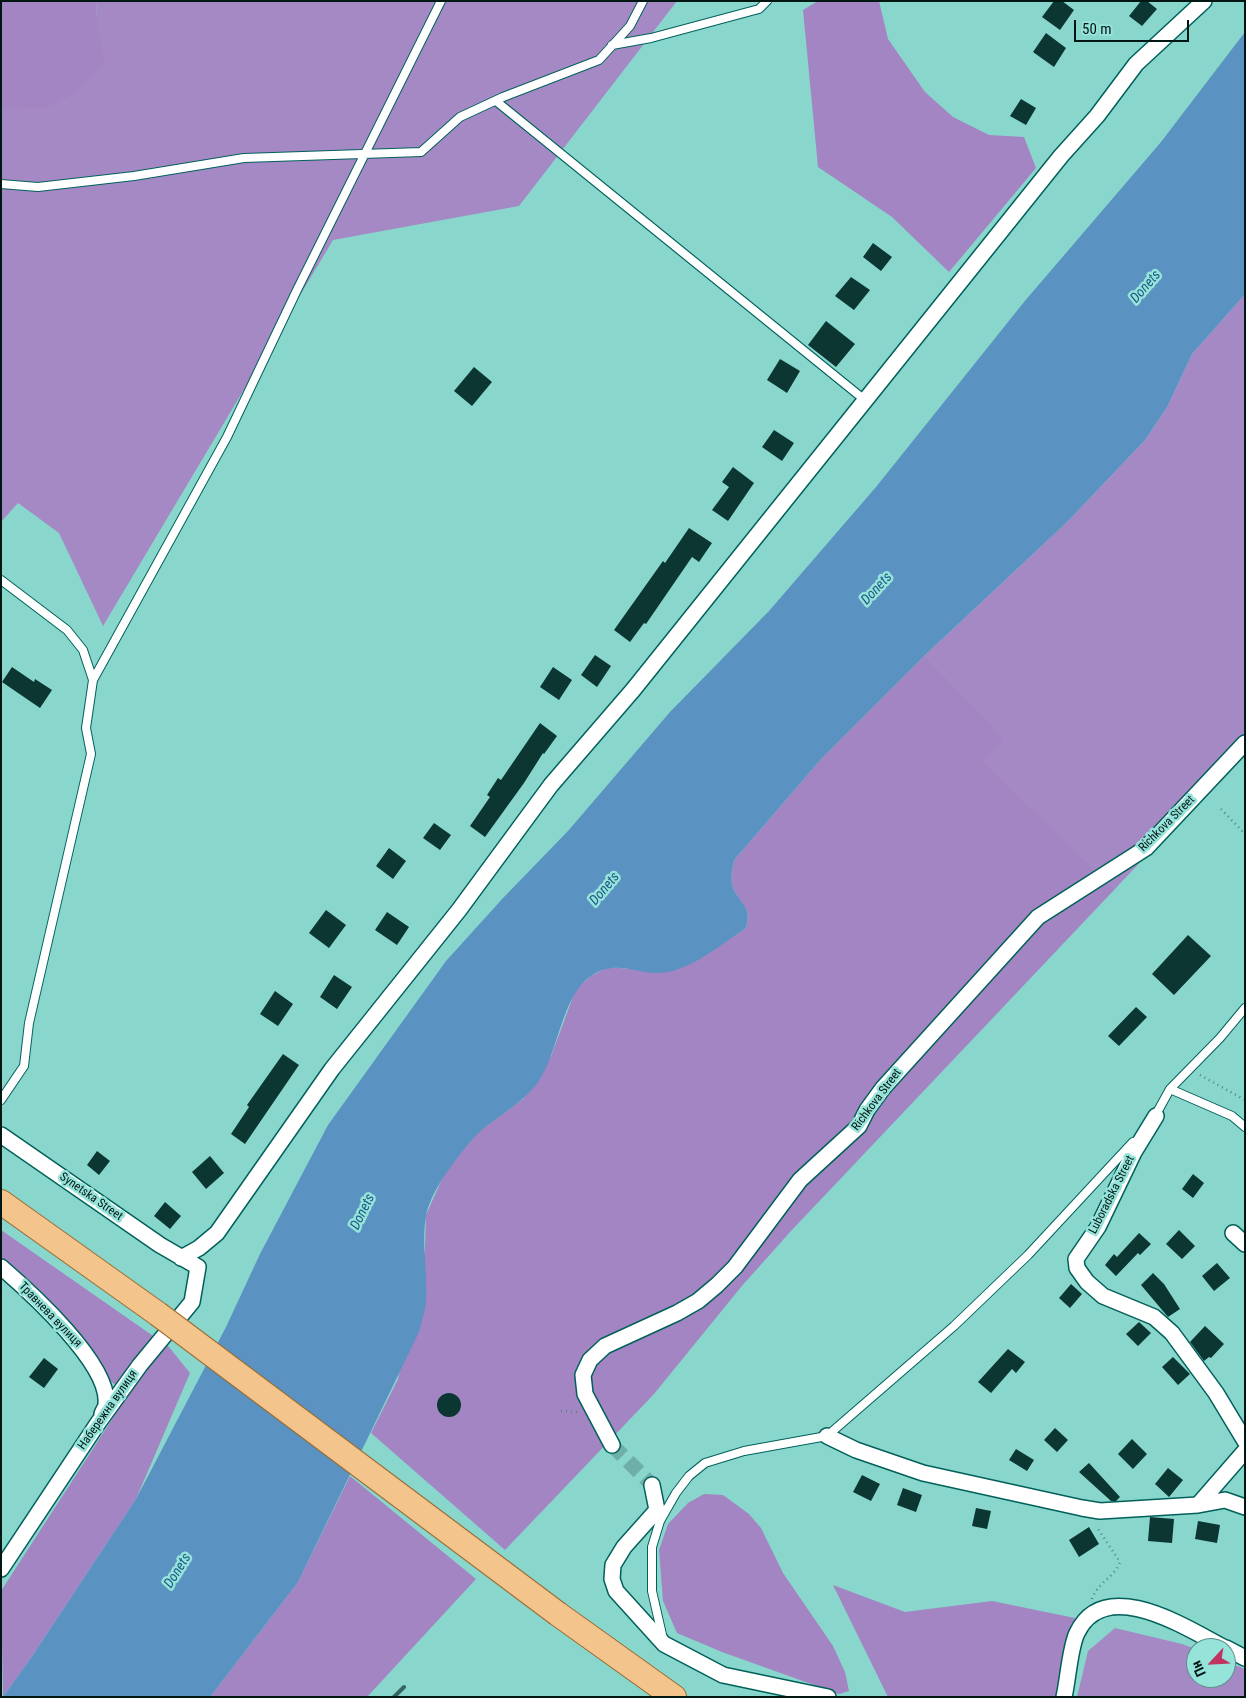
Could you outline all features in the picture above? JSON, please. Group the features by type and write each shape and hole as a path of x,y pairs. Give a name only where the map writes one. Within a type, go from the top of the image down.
{"main road":[{"path":"1,1202 158,1314 558,1614 674,1697"}],"street":[{"path":"181,1258 199,1248 217,1233 332,1068 459,910 551,785 633,690 1061,156 1097,116 1136,64 1204,1"},
{"name":"Richkova Street","path":"612,1445 585,1394 583,1375 590,1360 604,1346 677,1313 698,1301 717,1285 735,1267 800,1180 859,1126 867,1110 883,1088 1038,917 1146,848 1245,744"},
{"name":"Luboradska Street","path":"1156,1116 1134,1152 1098,1226 1076,1259 1077,1268 1087,1282 1103,1296 1154,1317 1172,1333 1216,1393 1245,1442"},
{"name":"Synetska Street","path":"1,1135 181,1258"},
{"path":"1233,1233 1245,1244"},
{"name":"Набережна вулиця","path":"1,1569 98,1423 140,1365 192,1302 198,1267 181,1258"},
{"name":"Травнева вулиця","path":"1,1267 80,1344 103,1385 106,1404 98,1423"},
{"path":"827,1436 856,1450 923,1474 1082,1508 1100,1511 1198,1505 1225,1500 1245,1507"},
{"path":"1198,1505 1245,1451"},
{"path":"652,1484 657,1510 624,1547 613,1565 612,1579 616,1591 664,1644 723,1675 828,1697"},
{"path":"1064,1697 1077,1634 1085,1622 1098,1610 1119,1605 1172,1620 1207,1638"}],"lane":[{"path":"1,1100 24,1066 29,1024 91,754 86,728 93,680 227,437 440,1"},
{"path":"1,184 38,187 134,176 244,158 421,152 460,117 599,60 630,26 643,1"},
{"path":"612,45 651,38 759,9 767,1"},
{"path":"496,101 866,401"},
{"path":"1,580 67,630 83,650 93,680"},
{"path":"664,1644 652,1591 652,1548 660,1521 676,1493 689,1476 705,1463 744,1451 827,1436 954,1326 1092,1188 1156,1116 1170,1089 1245,1008"},
{"path":"1170,1089 1232,1116 1245,1127"}],"path":[{"path":"1221,809 1245,834"},
{"path":"1190,1069 1245,1100"},
{"path":"1082,1508 1120,1562 1117,1571 1093,1595 1085,1622"}],"shaded area":[{"path":"1,1 97,1 96,16 104,63 78,92 45,108 1,109"},
{"path":"97,1 677,1 519,206 333,240 103,626 59,533 18,503 1,522 1,109 11,108 96,16"},
{"path":"818,1 879,1 888,39 925,92 953,117 989,135 1024,137 1036,168 949,272 892,217 818,167 803,10"},
{"path":"1245,294 1245,750 1115,889 981,762 1003,739 925,655 1066,523 1145,440 1167,407 1192,354"},
{"path":"925,655 1004,739 982,762 1115,889 791,1231 741,1287 654,1394 505,1550 371,1433 398,1379 425,1249 426,1215 445,1172 478,1132 523,1099 551,1056 576,989 591,976 608,967 666,972 682,967 706,955 746,928 747,912 732,884 734,860 822,758"},
{"path":"1,1230 169,1347 190,1373 136,1499 3,1697 1,1591 129,1393 105,1378 1,1273"},
{"path":"350,1476 476,1579 367,1697 210,1697 298,1582"},
{"path":"704,1494 723,1495 749,1514 761,1528 783,1573 833,1646 845,1672 849,1691 839,1694 722,1652 677,1633 663,1601 659,1550 668,1524 688,1503"},
{"path":"833,1585 905,1612 992,1601 1075,1618 1059,1697 888,1697"},
{"path":"1115,1628 1182,1644 1186,1645 1186,1688 1236,1688 1236,1665 1245,1669 1245,1697 1077,1697 1088,1651"}],"water":[{"name":"Donets","path":"1245,32 1245,294 1192,354 1167,407 1145,440 1066,523 925,655 822,758 734,860 732,884 747,912 746,928 708,954 678,969 658,973 611,968 591,976 581,985 567,1009 552,1053 540,1079 525,1097 487,1126 470,1142 457,1158 433,1196 426,1216 424,1248 426,1303 419,1332 298,1582 210,1697 3,1697 136,1499 226,1327 260,1254 328,1125 446,961 504,897 568,831 670,712 769,611 876,487 1024,302 1161,142"}],"building":[{"path":"1054,1 1062,1 1074,10 1060,30 1042,17"},
{"path":"1141,1 1147,1 1157,9 1142,26 1129,16"},
{"path":"1046,33 1066,48 1054,67 1033,52"},
{"path":"1021,99 1036,108 1026,125 1010,116"},
{"path":"873,243 892,257 881,271 863,257"},
{"path":"851,277 870,290 854,310 835,296"},
{"path":"826,321 855,344 836,367 808,345"},
{"path":"780,359 800,371 787,393 767,380"},
{"path":"474,367 492,382 472,406 454,391"},
{"path":"774,430 794,443 782,461 762,447"},
{"path":"733,467 754,483 728,521 712,510 729,487 722,482"},
{"path":"689,528 712,543 699,562 692,557 646,624 644,623 630,642 614,630"},
{"path":"595,655 611,666 597,687 581,675"},
{"path":"12,667 34,682 35,679 52,690 40,708 2,682"},
{"path":"553,667 572,680 559,700 540,687"},
{"path":"540,723 557,736 543,753 485,837 470,826 490,797 487,795 498,778 501,780"},
{"path":"434,823 451,835 440,850 423,838"},
{"path":"389,848 406,861 393,879 376,866"},
{"path":"326,910 346,925 329,948 309,933"},
{"path":"387,912 409,927 397,945 375,930"},
{"path":"1188,935 1211,956 1174,995 1152,974"},
{"path":"334,975 352,987 337,1009 320,997"},
{"path":"275,991 293,1004 278,1026 260,1014"},
{"path":"1136,1007 1147,1017 1119,1046 1108,1036"},
{"path":"283,1054 299,1065 245,1144 231,1134 249,1107 247,1105"},
{"path":"97,1151 110,1161 99,1175 87,1165"},
{"path":"210,1156 224,1173 206,1189 192,1172"},
{"path":"1193,1174 1204,1183 1193,1198 1182,1189"},
{"path":"165,1202 181,1216 170,1229 154,1216"},
{"path":"1179,1230 1195,1246 1182,1259 1166,1244"},
{"path":"1139,1233 1151,1244 1140,1255 1138,1253 1116,1276 1105,1265 1114,1254 1117,1257"},
{"path":"1217,1263 1230,1278 1214,1291 1202,1276"},
{"path":"1153,1273 1164,1284 1180,1309 1168,1317 1141,1285"},
{"path":"1071,1284 1082,1294 1070,1308 1059,1298"},
{"path":"1139,1322 1151,1333 1138,1346 1126,1334"},
{"path":"1205,1326 1224,1344 1211,1358 1209,1357 1204,1361 1190,1342"},
{"path":"1008,1349 1025,1362 1016,1373 1012,1369 991,1393 978,1382"},
{"path":"1173,1357 1190,1374 1178,1385 1162,1367"},
{"path":"44,1358 58,1369 44,1388 29,1377"},
{"path":"449,1393 454,1394 460,1400 460,1410 454,1416 449,1417 444,1416 438,1410 437,1405 438,1400 444,1394"},
{"path":"1055,1428 1068,1440 1057,1452 1044,1440"},
{"path":"1132,1439 1147,1454 1133,1469 1118,1454"},
{"path":"1016,1449 1034,1460 1027,1471 1009,1460"},
{"path":"1089,1463 1120,1497 1116,1501 1111,1501 1079,1472"},
{"path":"1168,1468 1183,1480 1169,1497 1155,1484"},
{"path":"862,1475 880,1484 871,1501 853,1492"},
{"path":"903,1488 922,1495 916,1512 897,1505"},
{"path":"976,1508 991,1511 987,1529 972,1526"},
{"path":"1150,1517 1174,1519 1172,1543 1148,1541"},
{"path":"1198,1521 1220,1525 1217,1543 1195,1539"},
{"path":"1089,1527 1099,1544 1079,1557 1069,1540"}],"tunnel":[{"path":"612,1445 652,1485"}],"railway":[{"path":"394,1697 404,1687"}]}
